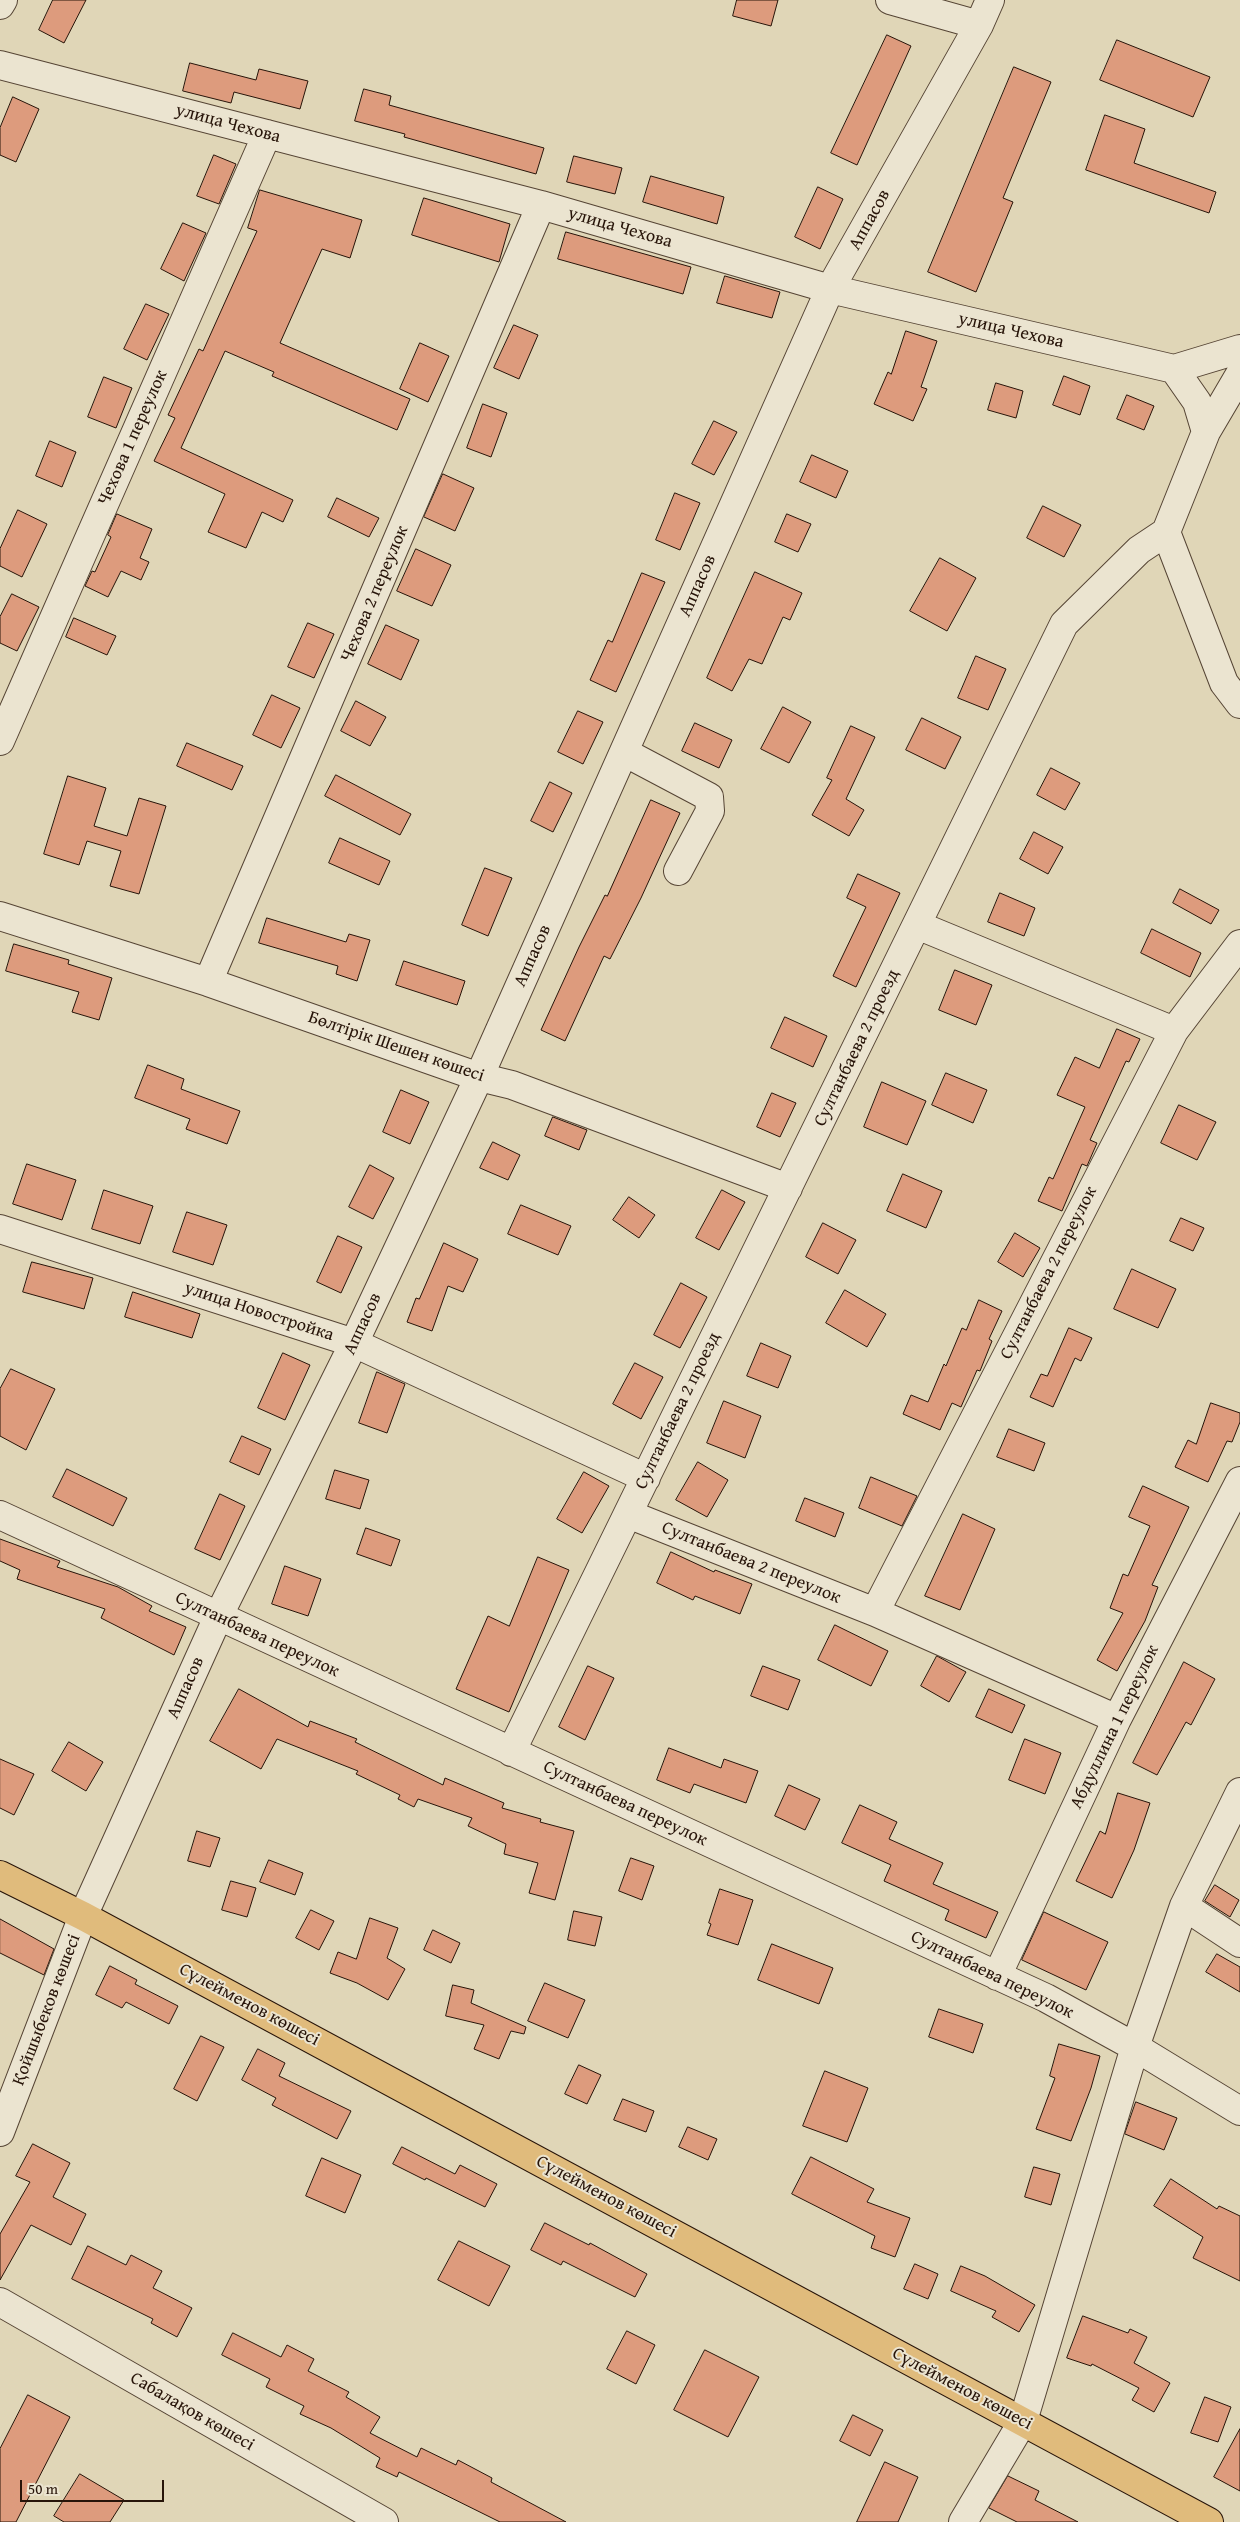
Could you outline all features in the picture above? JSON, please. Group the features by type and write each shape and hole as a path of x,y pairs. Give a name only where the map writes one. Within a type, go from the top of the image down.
{"main road":[{"name":"Сүлейменов көшесі","path":"0,1875 83,1916 1209,2522"}],"street":[{"path":"0,5 2,0"},
{"path":"890,0 979,25"},
{"name":"Аппасов","path":"83,1916 218,1617 354,1343 479,1077 830,290 979,25 990,0"},
{"name":"улица Чехова","path":"0,65 541,205 830,290 1174,369 1240,349"},
{"name":"Чехова 1 переулок","path":"0,741 267,134"},
{"name":"Чехова 2 переулок","path":"208,982 541,205"},
{"path":"1174,369 1197,402 1206,432"},
{"path":"1240,374 1206,432 1166,532 1224,683 1240,704"},
{"name":"Султанбаева 2 проезд","path":"511,1752 1064,624 1139,550 1166,532"},
{"path":"624,752 709,798 710,811 678,871"},
{"name":"Бөлтірік Шешен көшесі","path":"0,916 208,982 479,1077 512,1085 788,1188"},
{"path":"917,925 1174,1031"},
{"name":"Султанбаева 2 переулок","path":"875,1612 1174,1031 1240,944"},
{"name":"улица Новостройка","path":"0,1228 354,1343 646,1478"},
{"name":"Абдуллина 1 переулок","path":"997,1976 1117,1720 1240,1481"},
{"name":"Султанбаева 2 переулок","path":"628,1514 875,1612 1117,1720"},
{"name":"Султанбаева переулок","path":"0,1515 1046,1998 1135,2047 1240,2111"},
{"path":"963,2522 1023,2421 1135,2047 1184,1906 1240,1792"},
{"path":"1184,1906 1240,1943"},
{"name":"Қойшыбеков көшесі","path":"0,2132 83,1916"},
{"name":"Сабалақов көшесі","path":"0,2302 384,2522"}],"building":[{"path":"53,0 86,0 64,43 39,30"},
{"path":"737,0 778,0 771,26 733,16"},
{"path":"887,35 911,46 857,165 831,153"},
{"path":"1117,40 1210,77 1193,117 1100,80"},
{"path":"190,63 256,80 259,69 308,81 300,109 234,92 231,103 183,91"},
{"path":"1014,67 1051,82 1003,198 1013,202 976,292 928,272"},
{"path":"364,89 391,96 389,105 544,148 536,174 404,137 405,134 355,121"},
{"path":"13,97 39,109 16,162 0,155 0,128"},
{"path":"1105,115 1145,129 1134,163 1216,192 1209,213 1086,170"},
{"path":"214,155 236,164 219,204 197,196"},
{"path":"574,156 622,168 615,194 567,182"},
{"path":"651,176 724,197 717,224 643,202"},
{"path":"818,187 843,199 820,249 795,237"},
{"path":"260,190 362,220 350,258 322,249 280,343 410,399 397,430 272,376 274,372 225,351 181,448 293,500 283,522 262,512 246,548 208,532 225,494 154,461 175,418 168,415 199,349 203,351 257,231 248,228"},
{"path":"424,198 510,224 499,262 412,235"},
{"path":"183,223 206,233 184,281 161,269"},
{"path":"566,232 691,267 683,294 558,259"},
{"path":"725,276 780,292 772,318 717,303"},
{"path":"146,304 169,314 147,360 124,349"},
{"path":"514,325 538,335 519,379 494,368"},
{"path":"906,331 937,341 921,387 927,389 913,421 874,404 888,372 891,374"},
{"path":"420,343 449,356 428,402 400,389"},
{"path":"1064,376 1090,386 1080,415 1053,405"},
{"path":"104,377 132,388 116,428 88,417"},
{"path":"996,383 1023,391 1016,418 988,410"},
{"path":"1127,395 1154,406 1144,430 1117,419"},
{"path":"483,404 507,413 491,457 467,448"},
{"path":"714,421 737,432 714,475 692,464"},
{"path":"50,441 76,452 62,487 36,476"},
{"path":"812,455 848,471 836,498 800,482"},
{"path":"443,474 474,488 455,531 424,517"},
{"path":"675,493 700,503 680,550 656,540"},
{"path":"337,498 379,518 369,537 328,517"},
{"path":"1043,506 1081,525 1064,557 1027,538"},
{"path":"18,510 47,524 22,577 0,566 0,549"},
{"path":"117,514 152,529 140,558 149,562 141,580 121,571 108,597 85,586 92,571 95,572 111,537 108,535"},
{"path":"787,514 811,524 798,552 775,542"},
{"path":"416,549 451,565 432,606 397,591"},
{"path":"940,558 976,578 947,631 910,611"},
{"path":"755,572 802,593 790,620 783,617 762,664 749,659 732,691 707,678"},
{"path":"642,573 665,582 616,692 590,680 608,640 612,642"},
{"path":"12,594 39,607 17,651 0,643 0,617"},
{"path":"74,618 116,636 107,655 66,637"},
{"path":"308,623 334,634 314,678 288,667"},
{"path":"386,625 419,640 401,680 368,664"},
{"path":"976,656 1006,669 988,710 958,698"},
{"path":"272,695 300,708 281,748 253,735"},
{"path":"356,701 386,717 370,746 341,731"},
{"path":"783,707 811,722 789,763 761,749"},
{"path":"578,711 603,722 583,764 558,752"},
{"path":"922,718 961,737 945,769 906,750"},
{"path":"695,723 732,740 719,768 682,751"},
{"path":"851,726 875,737 846,799 864,810 849,836 812,815 832,780 827,778"},
{"path":"187,743 243,766 232,790 177,766"},
{"path":"1051,768 1080,783 1065,810 1037,795"},
{"path":"336,775 411,814 400,835 325,796"},
{"path":"68,776 106,788 94,826 127,836 139,798 166,806 139,894 110,886 121,851 87,841 79,865 44,854"},
{"path":"550,782 572,793 553,832 531,821"},
{"path":"651,800 680,813 641,898 610,959 604,956 565,1041 541,1030 579,947 605,895 607,896"},
{"path":"1034,832 1063,847 1048,874 1020,859"},
{"path":"340,838 390,861 379,885 329,863"},
{"path":"485,868 512,878 488,936 462,925"},
{"path":"858,874 900,893 856,987 833,976 866,907 847,898"},
{"path":"1180,889 1219,910 1211,924 1173,903"},
{"path":"1000,893 1035,908 1024,936 988,922"},
{"path":"267,918 346,942 349,934 370,940 357,981 336,974 338,966 259,943"},
{"path":"1152,929 1201,953 1190,977 1141,953"},
{"path":"14,944 69,960 68,964 112,978 99,1020 72,1012 79,992 6,971"},
{"path":"404,961 465,981 457,1005 396,985"},
{"path":"955,970 992,985 976,1025 939,1010"},
{"path":"785,1017 827,1036 813,1067 771,1048"},
{"path":"1117,1029 1140,1039 1129,1062 1126,1061 1090,1140 1097,1143 1087,1166 1082,1164 1062,1211 1038,1201 1049,1177 1053,1179 1085,1107 1057,1095 1075,1057 1099,1068"},
{"path":"148,1065 184,1079 181,1089 240,1111 227,1144 186,1129 190,1119 135,1098"},
{"path":"946,1073 987,1090 973,1123 932,1105"},
{"path":"882,1082 926,1101 907,1145 864,1127"},
{"path":"401,1090 429,1102 410,1144 383,1132"},
{"path":"772,1093 796,1103 780,1137 757,1127"},
{"path":"1179,1105 1216,1122 1197,1160 1161,1143"},
{"path":"553,1117 587,1130 579,1150 545,1136"},
{"path":"493,1142 520,1155 508,1180 480,1168"},
{"path":"27,1164 76,1180 62,1220 13,1204"},
{"path":"370,1165 394,1178 373,1219 349,1207"},
{"path":"903,1174 942,1191 926,1228 887,1211"},
{"path":"104,1190 153,1206 140,1244 92,1229"},
{"path":"722,1190 745,1202 719,1250 696,1238"},
{"path":"629,1197 655,1215 639,1238 613,1220"},
{"path":"521,1205 571,1226 558,1255 508,1234"},
{"path":"187,1212 227,1225 213,1265 173,1252"},
{"path":"1181,1218 1204,1228 1193,1251 1170,1241"},
{"path":"823,1223 856,1240 838,1274 806,1257"},
{"path":"1015,1233 1040,1248 1023,1277 998,1262"},
{"path":"338,1236 362,1247 341,1293 317,1282"},
{"path":"444,1243 478,1259 463,1292 448,1286 432,1331 407,1322 416,1298 419,1299"},
{"path":"32,1262 93,1278 84,1309 23,1292"},
{"path":"1132,1269 1176,1289 1158,1328 1114,1309"},
{"path":"681,1283 707,1297 680,1348 654,1335"},
{"path":"845,1290 886,1314 867,1347 826,1323"},
{"path":"133,1292 200,1314 192,1338 125,1317"},
{"path":"979,1300 1002,1311 989,1339 992,1341 980,1371 977,1370 961,1407 952,1403 940,1430 903,1414 911,1395 928,1402 962,1328 966,1330"},
{"path":"1069,1328 1092,1338 1081,1361 1075,1358 1053,1407 1030,1397 1041,1374 1047,1376"},
{"path":"761,1343 791,1356 778,1388 747,1376"},
{"path":"283,1353 310,1365 285,1420 258,1408"},
{"path":"635,1363 663,1377 641,1419 613,1404"},
{"path":"11,1369 55,1389 26,1450 0,1436 0,1389"},
{"path":"377,1372 405,1384 387,1433 359,1423"},
{"path":"724,1401 761,1416 745,1458 707,1443"},
{"path":"1211,1403 1240,1413 1240,1422 1232,1442 1227,1441 1208,1482 1175,1467 1188,1440 1196,1444"},
{"path":"1009,1429 1045,1443 1034,1471 997,1457"},
{"path":"242,1436 271,1449 259,1475 230,1462"},
{"path":"698,1462 728,1480 707,1517 676,1500"},
{"path":"67,1469 127,1498 113,1526 53,1497"},
{"path":"335,1470 369,1480 360,1509 326,1499"},
{"path":"584,1472 609,1486 582,1533 557,1519"},
{"path":"871,1477 917,1496 902,1526 859,1508"},
{"path":"1143,1486 1189,1507 1152,1585 1158,1587 1145,1621 1117,1671 1097,1660 1123,1613 1110,1608 1123,1574 1128,1576 1150,1526 1129,1517"},
{"path":"220,1494 245,1506 220,1560 195,1549"},
{"path":"805,1498 844,1513 835,1537 796,1521"},
{"path":"963,1514 995,1529 960,1610 925,1596"},
{"path":"366,1528 400,1540 391,1566 357,1554"},
{"path":"0,1539 60,1561 57,1567 118,1587 152,1606 149,1611 186,1627 174,1655 101,1618 105,1609 17,1579 20,1570 0,1561"},
{"path":"671,1552 714,1572 715,1570 752,1584 740,1614 695,1596 693,1600 657,1583"},
{"path":"538,1557 569,1570 509,1712 456,1689 488,1616 509,1626"},
{"path":"285,1566 321,1579 308,1616 272,1604"},
{"path":"835,1625 888,1651 871,1686 818,1660"},
{"path":"937,1656 966,1672 949,1702 921,1686"},
{"path":"1184,1662 1215,1679 1191,1725 1186,1722 1157,1775 1133,1763"},
{"path":"588,1666 614,1678 585,1740 559,1727"},
{"path":"763,1666 800,1680 788,1710 751,1696"},
{"path":"239,1689 308,1727 310,1721 357,1739 355,1742 443,1785 445,1778 504,1803 502,1808 541,1819 540,1822 574,1831 555,1900 529,1893 538,1863 504,1854 506,1844 468,1826 472,1818 418,1799 414,1807 398,1799 400,1795 356,1774 358,1771 277,1739 261,1769 210,1741"},
{"path":"989,1689 1025,1705 1012,1733 976,1717"},
{"path":"1025,1739 1061,1753 1045,1794 1009,1780"},
{"path":"69,1742 103,1762 86,1791 52,1771"},
{"path":"669,1748 721,1768 724,1759 758,1771 746,1803 694,1784 690,1793 657,1780"},
{"path":"0,1759 34,1774 14,1815 0,1808"},
{"path":"789,1785 820,1799 805,1830 775,1816"},
{"path":"1118,1793 1150,1803 1134,1850 1112,1898 1076,1881 1100,1831 1105,1834"},
{"path":"860,1805 897,1822 889,1839 943,1863 933,1884 998,1912 986,1938 945,1920 949,1910 884,1881 891,1865 842,1843"},
{"path":"197,1831 220,1838 210,1867 188,1861"},
{"path":"631,1858 654,1866 642,1900 619,1891"},
{"path":"269,1860 303,1873 295,1895 260,1882"},
{"path":"231,1881 256,1888 247,1917 222,1910"},
{"path":"1215,1885 1239,1900 1230,1917 1205,1901"},
{"path":"720,1889 753,1900 738,1945 707,1935"},
{"path":"311,1910 334,1921 319,1950 296,1938"},
{"path":"574,1911 602,1917 595,1946 568,1940"},
{"path":"1044,1912 1108,1942 1086,1990 1022,1960"},
{"path":"370,1918 398,1928 387,1958 405,1969 388,2000 357,1983 330,1973 338,1952 356,1959"},
{"path":"0,1919 54,1949 44,1975 0,1953"},
{"path":"433,1930 460,1943 451,1963 424,1950"},
{"path":"772,1944 833,1968 819,2004 758,1980"},
{"path":"1217,1954 1240,1967 1240,1992 1206,1972"},
{"path":"110,1966 137,1980 135,1984 178,2006 169,2024 126,2002 122,2008 96,1995"},
{"path":"545,1983 585,2000 568,2038 528,2021"},
{"path":"453,1985 474,1990 471,2003 526,2027 524,2034 511,2031 499,2059 474,2049 484,2025 446,2016"},
{"path":"939,2009 983,2024 973,2053 929,2037"},
{"path":"201,2036 224,2047 197,2101 174,2089"},
{"path":"1059,2044 1100,2056 1091,2088 1071,2141 1036,2129 1055,2078 1050,2076"},
{"path":"258,2049 285,2063 279,2076 351,2111 337,2139 272,2105 276,2098 242,2080"},
{"path":"579,2065 601,2075 587,2104 565,2094"},
{"path":"825,2071 868,2088 847,2142 803,2126"},
{"path":"623,2099 654,2111 646,2132 614,2120"},
{"path":"1136,2102 1177,2118 1164,2150 1125,2134"},
{"path":"688,2127 717,2139 708,2160 679,2147"},
{"path":"33,2144 70,2163 53,2197 86,2214 71,2245 31,2225 0,2280 0,2234 30,2182 16,2176"},
{"path":"402,2147 455,2174 460,2165 497,2184 485,2207 393,2164"},
{"path":"811,2157 874,2189 867,2202 910,2218 895,2257 871,2248 875,2236 792,2194"},
{"path":"322,2158 361,2175 345,2213 306,2196"},
{"path":"1034,2167 1060,2174 1051,2205 1025,2197"},
{"path":"1171,2179 1217,2209 1219,2206 1240,2216 1240,2281 1193,2258 1203,2237 1154,2206"},
{"path":"545,2223 589,2245 590,2243 647,2274 635,2297 563,2261 561,2265 531,2250"},
{"path":"459,2241 510,2266 489,2306 438,2280"},
{"path":"88,2246 126,2265 131,2255 162,2271 153,2288 192,2308 177,2337 151,2323 153,2319 72,2279"},
{"path":"915,2264 938,2274 928,2299 904,2289"},
{"path":"961,2266 985,2276 1035,2305 1019,2332 992,2317 996,2311 951,2291"},
{"path":"1083,2316 1128,2333 1130,2329 1147,2337 1134,2363 1170,2383 1154,2412 1132,2400 1139,2388 1092,2364 1091,2366 1067,2358"},
{"path":"627,2331 655,2345 636,2384 607,2369"},
{"path":"233,2333 281,2357 287,2345 314,2359 308,2371 349,2392 346,2397 380,2417 370,2433 417,2457 421,2448 456,2465 458,2460 492,2478 491,2482 566,2522 500,2522 399,2472 397,2477 376,2467 380,2458 331,2428 300,2414 304,2406 266,2387 270,2379 222,2355"},
{"path":"705,2350 759,2377 728,2437 674,2410"},
{"path":"28,2395 70,2417 16,2522 0,2522 0,2449"},
{"path":"1205,2397 1231,2407 1218,2442 1191,2433"},
{"path":"853,2415 883,2430 870,2456 840,2441"},
{"path":"1240,2429 1240,2491 1214,2477"},
{"path":"885,2462 918,2477 898,2522 857,2522"},
{"path":"80,2474 124,2500 110,2522 64,2522 54,2516"},
{"path":"1008,2476 1039,2491 1035,2500 1078,2522 1017,2522 989,2508"}]}
